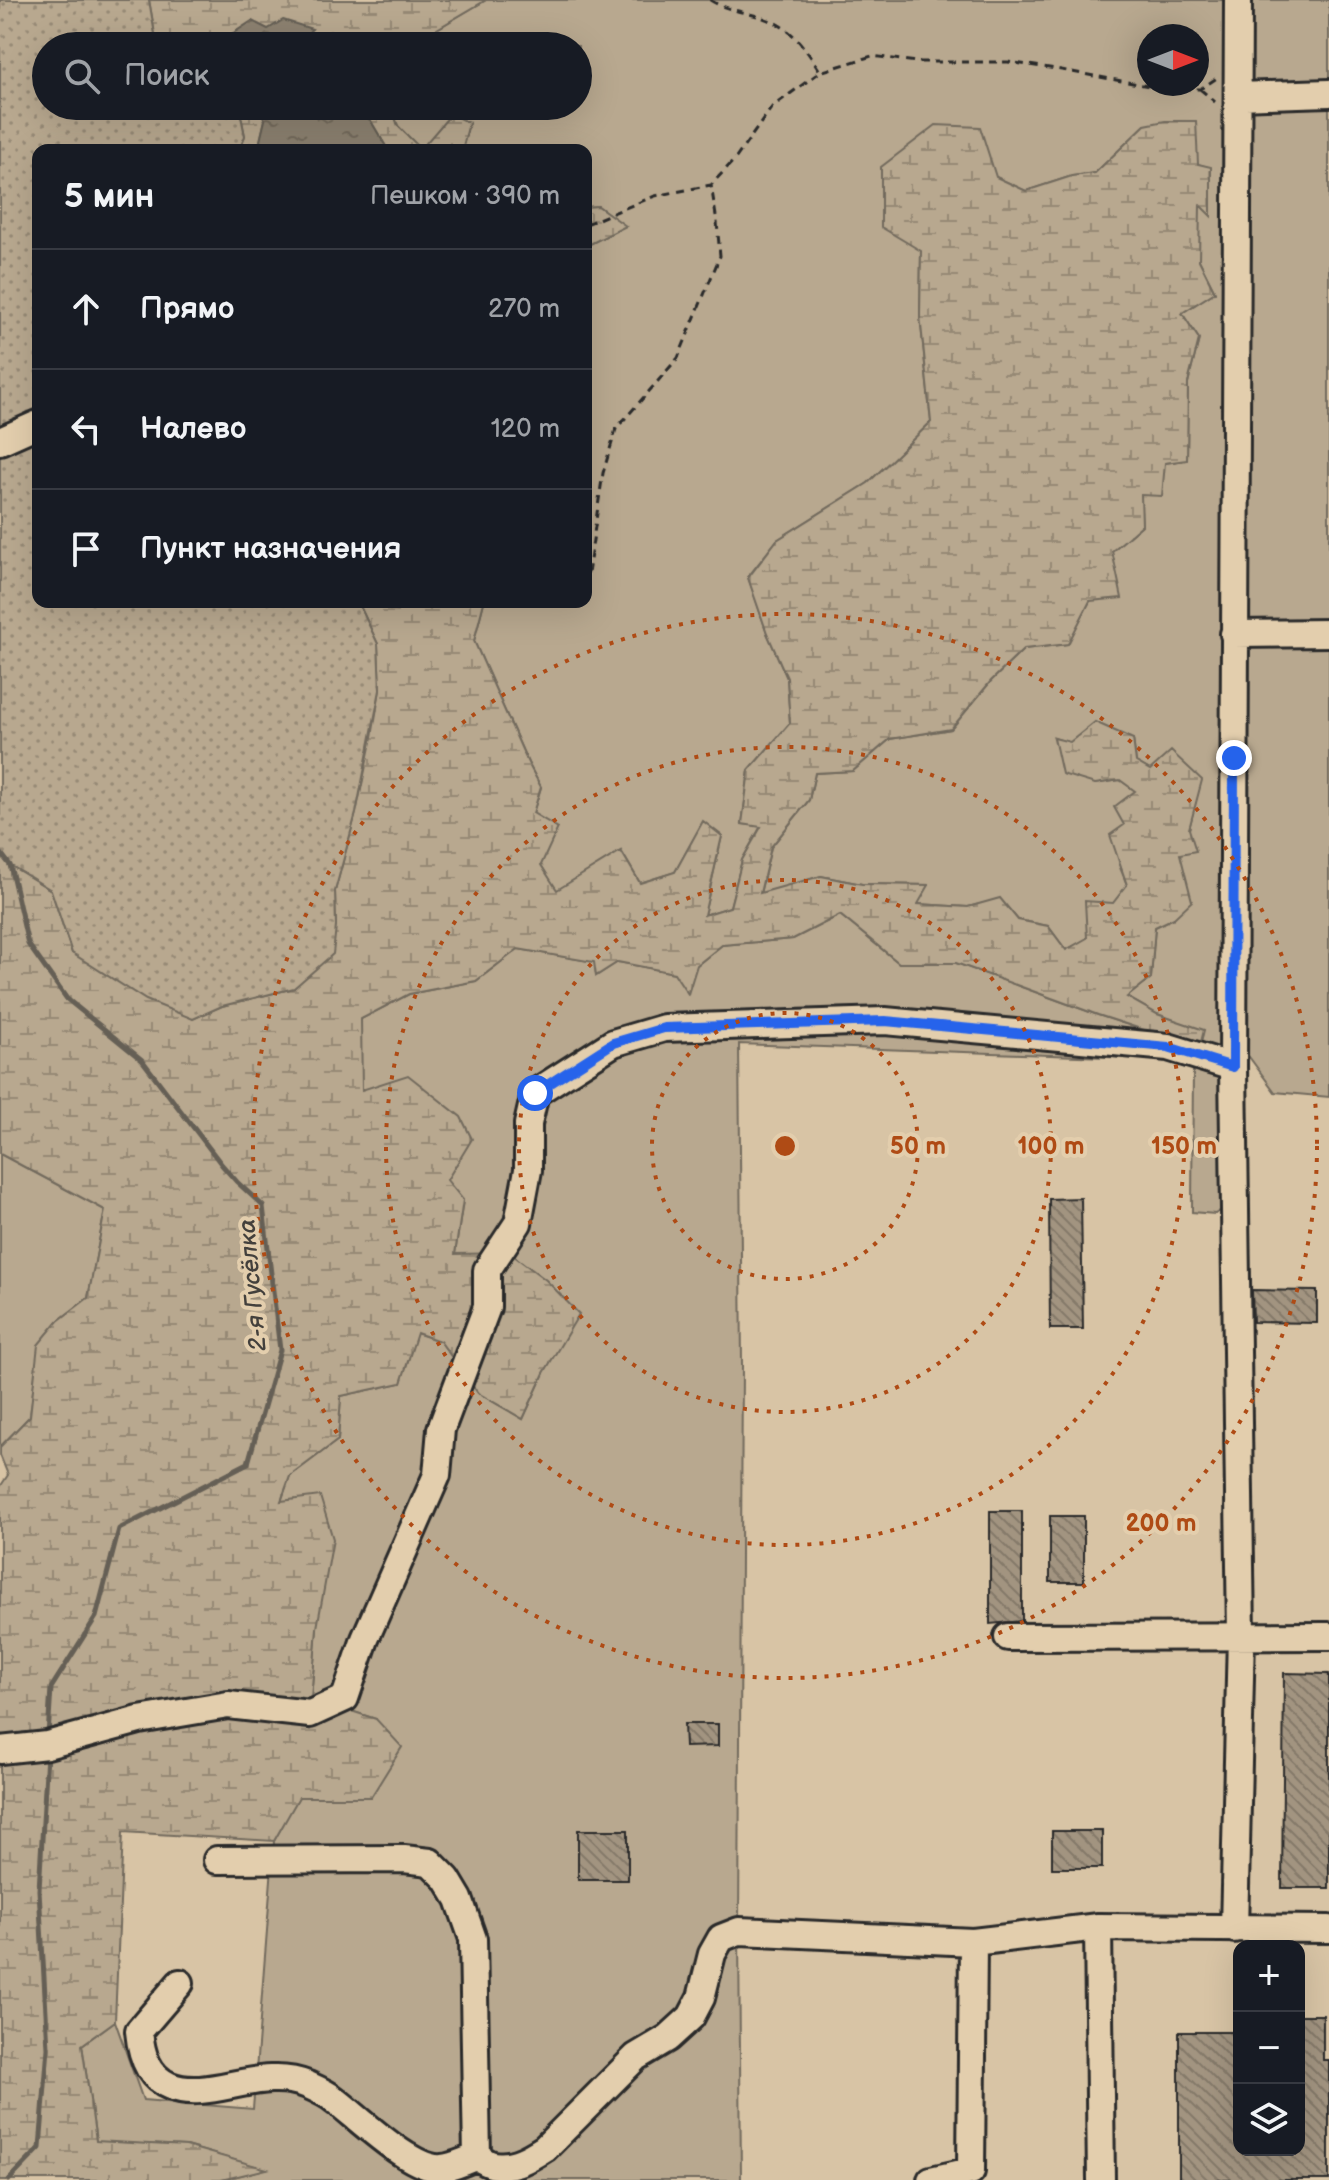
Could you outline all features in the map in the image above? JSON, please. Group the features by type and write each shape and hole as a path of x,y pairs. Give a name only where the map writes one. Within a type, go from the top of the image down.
{"street":[{"path":"1234,1929 1241,1636 1233,1067 1238,0"},
{"path":"1238,96 1329,93"},
{"path":"0,441 32,427"},
{"path":"1234,634 1329,633"},
{"path":"0,1750 47,1745 139,1720 228,1705 310,1714 345,1698 365,1639 437,1475 441,1429 487,1307 487,1270 518,1223 528,1170 528,1124 535,1093 613,1043 664,1028 885,1021 1168,1047 1233,1067"},
{"path":"1008,1637 1329,1636"},
{"path":"217,1860 404,1859 430,1862 447,1879 459,1899 473,1939 477,2157"},
{"path":"1098,1927 1101,2180"},
{"path":"180,1983 139,2031 141,2051 153,2076 168,2086 190,2091 274,2078 306,2084 332,2097 408,2158 440,2169 477,2157 494,2166 512,2164 528,2159 545,2148 636,2057 668,2038 691,2017 701,1998 712,1954 721,1938 739,1931 973,1942 1098,1927 1329,1929"},
{"path":"931,2180 971,2171 973,1942"},
{"path":"446,2180 477,2157"}],"path":[{"path":"710,0 722,7 773,21 800,41 820,72"},
{"path":"592,222 655,196 711,185 736,158 772,107 820,72 872,56 916,62 1008,62 1165,89 1200,89 1238,66"},
{"path":"592,547 603,473 616,429 678,358 720,256 711,185"}],"green space":[{"path":"0,0 149,0 155,32 32,32 32,120 242,120 245,136 242,144 32,144 32,608 361,608 378,644 380,690 356,813 335,891 333,954 294,988 222,1006 193,1019 146,1000 72,953 51,890 10,865 0,852"},
{"path":"149,0 486,0 432,32 268,29 247,32 155,32"},
{"path":"486,0 1225,0 1227,1206 1215,1214 1192,1212 1193,1065 1164,1059 739,1044 742,1364 741,2180 221,2180 265,2169 186,2146 96,2142 82,2045 115,2021 143,2100 253,2109 274,1841 298,1797 371,1797 376,1719 311,1698 317,1628 281,1502 290,1476 338,1440 341,1396 401,1383 416,1333 440,1341 478,1393 523,1419 544,1373 455,1254 463,1200 361,1090 361,1019 409,994 476,981 518,949 595,962 596,976 618,962 675,973 697,965 722,945 793,939 840,915 899,963 956,963 1150,1032 1174,1044 1200,1046 1203,1031 1157,1014 1127,997 1151,978 1155,927 1174,918 1180,854 1201,780 1150,770 1136,762 1133,739 1070,743 1055,738 1095,784 1120,780 1136,791 1125,826 1119,865 1127,885 1087,939 1066,950 1048,926 1018,920 1000,899 968,907 917,904 928,885 862,884 821,876 760,894 771,847 809,800 815,773 853,771 890,739 951,729 991,681 1024,649 1067,644 1112,551 1142,525 1140,495 1165,463 1187,460 1188,383 1199,339 1182,313 1215,292 1199,260 1199,204 1211,215 1211,168 1198,164 1145,125 1095,173 1072,176 1026,191 996,177 921,250 920,316 931,422 868,483 777,540 748,577 767,633 787,678 790,723 749,770 742,824 761,826 742,860 730,907 704,915 722,836 703,822 675,872 640,883 621,851 557,891 541,865 533,813 541,787 474,641 482,608 592,608 592,243 625,226 598,206 592,206 592,144 464,144 469,123 432,144 415,144 396,120 592,120 592,32 432,32"},
{"path":"1245,0 1329,0 1329,1097 1275,1092 1244,1050"},
{"path":"242,120 265,120 262,144 242,144 245,136"},
{"path":"370,120 396,120 416,144 384,144"},
{"path":"446,120 469,123 464,144 425,144"},
{"path":"1165,121 1196,121 1198,164 1211,167 1211,216 1200,205 1199,260 1215,292 1182,313 1199,339 1188,383 1187,460 1165,463 1162,496 1141,495 1142,525 1112,551 1122,598 1090,601 1068,644 1024,649 991,681 951,729 890,739 853,771 815,773 809,800 771,847 760,893 821,876 862,884 929,885 918,904 968,907 1000,898 1018,920 1048,926 1066,950 1087,938 1085,901 1113,903 1127,885 1110,835 1124,825 1114,807 1135,791 1120,780 1095,784 1062,774 1054,738 1070,742 1095,722 1133,739 1136,762 1150,770 1171,751 1202,780 1189,829 1196,851 1180,854 1192,901 1174,918 1155,927 1151,978 1127,997 1157,1014 1204,1030 1200,1046 1174,1044 1150,1032 956,963 899,963 840,915 793,939 722,945 697,965 688,994 674,973 618,962 596,976 594,962 518,949 476,981 409,994 361,1019 362,1090 408,1075 461,1117 472,1139 447,1180 463,1200 455,1254 510,1253 546,1280 579,1314 544,1373 523,1419 478,1393 440,1341 417,1333 401,1383 341,1396 338,1440 290,1476 281,1501 320,1496 333,1539 317,1628 311,1698 376,1719 402,1747 371,1797 299,1797 274,1841 123,1832 115,2021 82,2045 96,2141 186,2146 267,2169 221,2180 0,2180 0,1487 8,1475 0,1447 30,1416 38,1345 58,1321 88,1298 105,1210 0,1154 0,852 10,865 51,890 72,953 193,1019 222,1006 294,988 336,926 335,891 372,737 380,690 378,644 361,608 482,608 474,641 541,787 533,813 558,828 541,865 557,890 621,851 640,883 675,872 703,821 722,836 704,915 730,907 742,860 761,827 742,824 749,770 790,723 787,678 748,578 777,540 868,483 931,422 920,315 921,251 881,227 881,167 936,125 980,127 996,177 1026,191 1072,176 1095,173 1145,125"},
{"path":"592,206 598,206 626,226 592,243"},
{"path":"0,1154 105,1210 88,1298 58,1321 39,1345 30,1416 0,1447"}],"water":[{"path":"283,20 312,29 309,32 235,32 252,21 268,29"},
{"path":"265,120 370,120 384,144 262,144"}],"building":[{"path":"1081,1198 1083,1329 1050,1329 1049,1199"},
{"path":"1252,1290 1317,1291 1317,1323 1253,1322"},
{"path":"990,1511 1022,1511 1022,1621 990,1624"},
{"path":"1050,1516 1084,1516 1084,1582 1050,1582"},
{"path":"1284,1673 1329,1674 1329,1888 1282,1888"},
{"path":"684,1724 718,1724 718,1746 685,1747"},
{"path":"578,1830 628,1830 628,1880 578,1880"},
{"path":"1052,1831 1102,1831 1102,1868 1052,1868"},
{"path":"1305,2015 1323,2015 1323,2060 1329,2060 1329,2180 1179,2180 1179,2032 1233,2032 1233,2156 1305,2156"}],"waterway":[{"name":"2-я Гусёлка","path":"0,852 10,865 28,944 67,999 142,1060 222,1165 263,1206 280,1350 248,1463 119,1529 96,1617 51,1688 48,1736"},
{"name":"2-я Гусёлка","path":"9,2180 40,2148 48,2048 39,1890 47,1754"}],"route":[{"path":"535,1093 613,1043 664,1028 885,1021 1168,1047 1233,1067 1234,758"}]}
